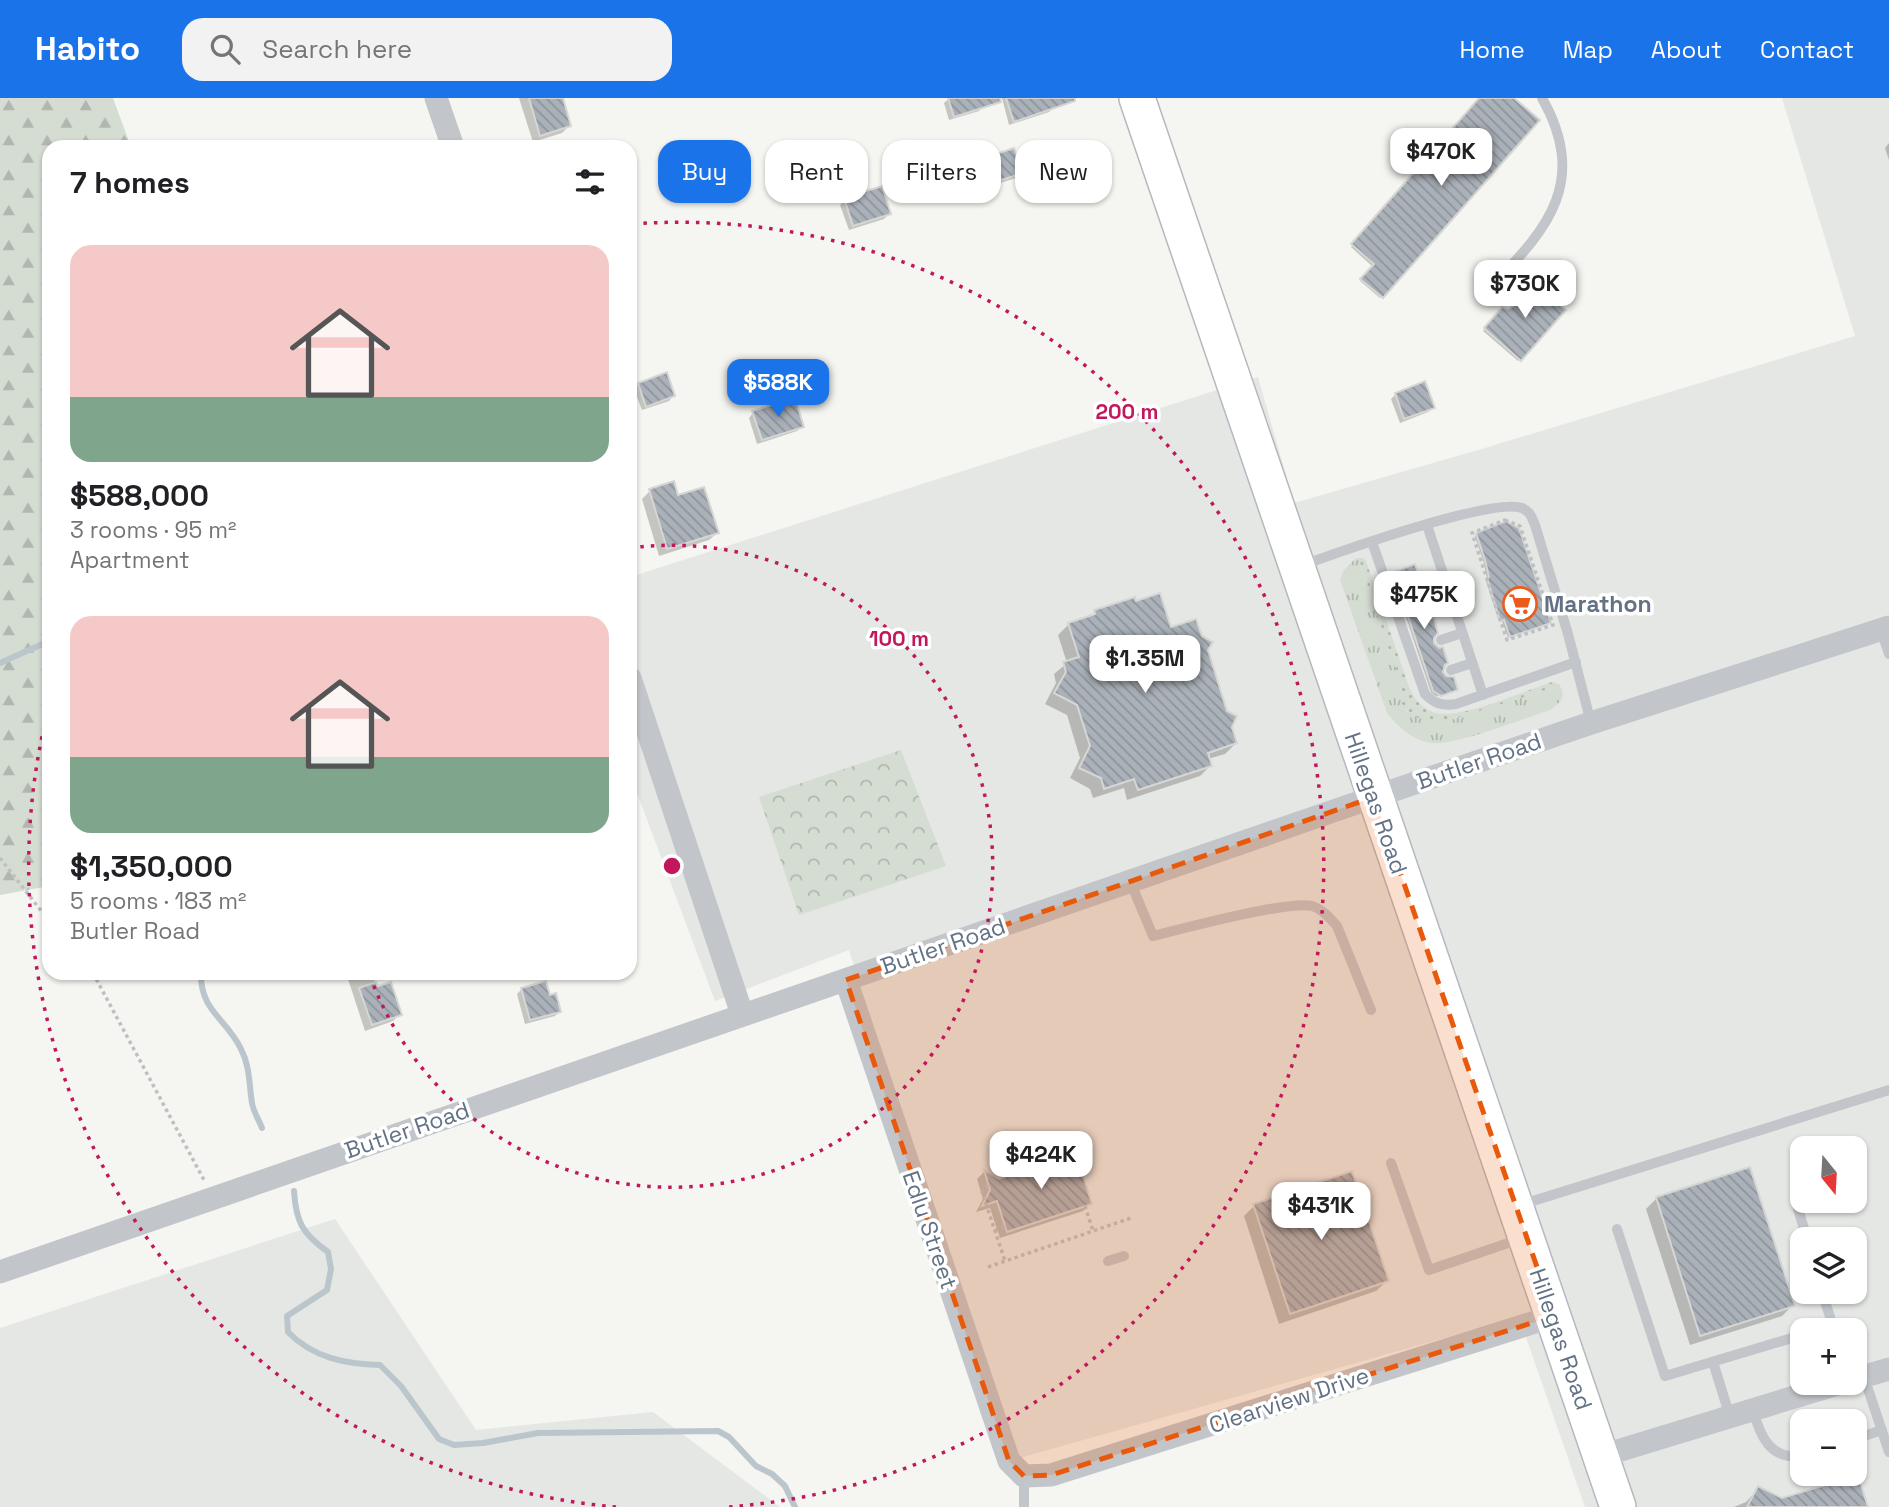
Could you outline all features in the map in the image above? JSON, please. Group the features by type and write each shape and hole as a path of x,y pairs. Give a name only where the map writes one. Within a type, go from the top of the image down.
{"main road":[{"name":"Hillegas Road","path":"1137,98 1618,1507"}],"street":[{"path":"436,98 451,140"},
{"name":"Butler Road","path":"0,1272 1374,797 1591,723 1885,629"},
{"path":"637,699 742,1014"},
{"name":"Edlu Street","path":"846,980 1009,1461 1024,1476"},
{"name":"Clearview Drive","path":"1024,1476 1051,1475 1554,1316"},
{"path":"1867,1376 1889,1369"},
{"path":"1601,1456 1804,1395"}],"lane":[{"path":"1507,301 1492,285 1522,256 1543,230 1555,207 1562,176 1559,136 1542,98"},
{"path":"1296,567 1480,510 1510,507 1523,509 1530,514 1576,662 1591,723"},
{"path":"1427,526 1483,695"},
{"path":"1372,542 1396,596 1424,679 1424,694 1434,703 1456,704 1576,662"},
{"path":"1423,587 1445,580"},
{"path":"1431,611 1452,603"},
{"path":"1885,629 1889,654"},
{"path":"1441,639 1462,633"},
{"path":"1451,670 1472,663"},
{"path":"1130,881 1153,936 1261,912 1311,906 1327,915 1337,926 1371,1010"},
{"path":"1391,1163 1429,1270 1520,1222 1889,1090"},
{"path":"1617,1229 1665,1376 1790,1339"},
{"path":"1108,1261 1124,1256"},
{"path":"1713,1362 1730,1417"},
{"path":"1863,1395 1882,1430 1889,1452"},
{"path":"1754,1410 1759,1432 1769,1446 1790,1455"},
{"path":"1867,1435 1882,1430"},
{"path":"1024,1476 1024,1507"}],"path":[{"path":"1505,520 1520,526 1553,625 1507,640 1472,533 1505,520"},
{"path":"0,858 42,912"},
{"path":"97,980 214,1197"},
{"path":"988,1185 982,1192 1004,1261"},
{"path":"1085,1206 1093,1231"},
{"path":"988,1267 1131,1218"},
{"path":"995,1230 1006,1227"}],"highlighted area":[{"path":"1374,797 1554,1316 1051,1475 1024,1476 1009,1461 846,980"}],"shaded area":[{"path":"1782,98 1889,98 1889,1507 1585,1507 1519,1317 1009,1461 849,950 715,1001 637,793 637,575 1258,377 1294,503 1855,336"},
{"path":"335,1219 476,1430 653,1412 780,1507 0,1507 0,1328"}],"green space":[{"path":"0,98 113,98 128,140 42,140 42,887 0,895"},
{"path":"1356,558 1360,562 1401,683 1399,692 1406,711 1429,721 1447,721 1555,687 1562,689 1560,701 1550,710 1489,731 1442,743 1431,743 1406,732 1387,713 1340,580 1343,571"},
{"path":"1356,558 1366,561 1409,687 1423,707 1436,713 1447,714 1493,703 1552,682 1559,684 1562,690 1555,687 1447,721 1429,721 1412,714 1401,702 1400,683 1360,562"},
{"path":"901,750 946,866 799,915 759,797"}],"building":[{"path":"529,98 563,98 571,126 540,136"},
{"path":"948,98 1000,98 1001,102 954,117"},
{"path":"1006,98 1075,98 1075,101 1014,122"},
{"path":"1479,98 1514,98 1540,120 1383,298 1360,279 1374,264 1351,244"},
{"path":"1014,148 1015,151 1015,176 1001,180 1001,152"},
{"path":"882,186 882,203 887,203 891,214 853,226 846,203 868,203 868,190"},
{"path":"1528,278 1566,310 1521,361 1484,328 1502,307 1508,309 1513,306 1515,300 1512,295"},
{"path":"667,372 675,396 646,407 638,383"},
{"path":"1425,381 1435,408 1404,419 1395,393"},
{"path":"795,398 804,427 762,440 752,411"},
{"path":"674,481 678,495 704,487 719,533 667,549 649,489"},
{"path":"1506,521 1519,528 1551,623 1510,637 1504,620 1500,621 1476,533"},
{"path":"1415,564 1420,580 1416,590 1425,594 1428,604 1423,613 1434,618 1438,633 1434,643 1439,648 1443,647 1448,663 1443,672 1446,676 1454,677 1458,690 1441,696 1433,691 1393,572"},
{"path":"1160,593 1171,627 1196,619 1202,636 1213,642 1208,650 1227,711 1237,716 1232,727 1237,743 1208,753 1212,766 1138,790 1134,779 1104,789 1101,778 1079,768 1090,746 1077,705 1054,693 1066,672 1063,662 1079,657 1068,623 1095,614 1094,610 1135,597 1136,601"},
{"path":"546,981 550,995 556,993 561,1012 530,1020 521,988"},
{"path":"376,982 378,986 391,982 402,1015 372,1025 359,988"},
{"path":"1078,1139 1086,1161 1081,1169 1092,1204 1007,1232 997,1201 982,1206 990,1190 984,1170 999,1179 1031,1168 1035,1158 1043,1164 1070,1155"},
{"path":"1750,1167 1790,1291 1790,1304 1795,1306 1700,1336 1656,1197"},
{"path":"1352,1171 1389,1281 1290,1314 1253,1204"},
{"path":"1758,1486 1782,1498 1822,1486 1861,1486 1868,1507 1747,1507"}],"waterway":[{"path":"0,663 42,644"},
{"path":"202,980 210,1006 244,1055 253,1106 262,1128"},
{"path":"294,1191 302,1227 328,1252 331,1269 327,1290 287,1316 288,1332 319,1354 355,1363 380,1365 401,1386 439,1439 454,1445 483,1443 538,1433 718,1431 729,1437 756,1466 772,1474 785,1486 795,1507"}],"place":[{"name":"Marathon","path":"1520,604"}]}
